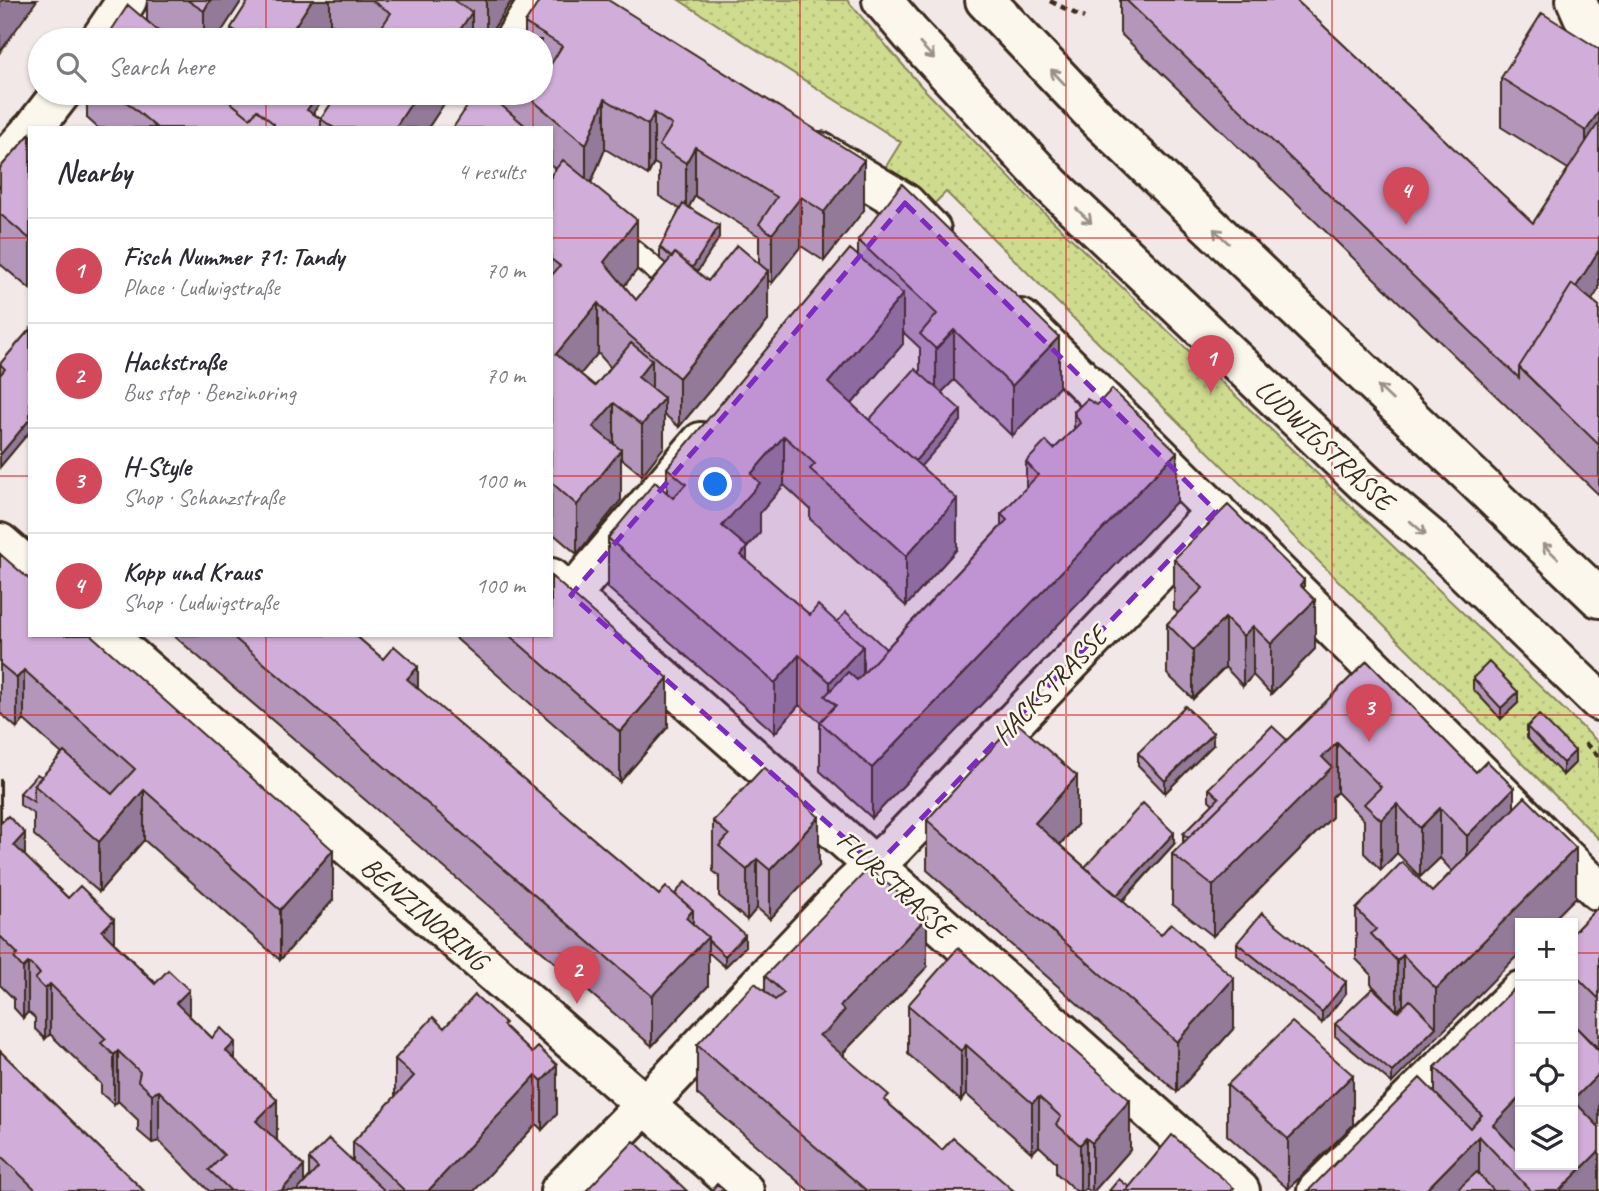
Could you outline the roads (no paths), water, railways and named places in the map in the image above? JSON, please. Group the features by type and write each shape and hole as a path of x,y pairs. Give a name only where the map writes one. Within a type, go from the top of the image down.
{"street":[{"path":"108,28 127,0"},
{"path":"522,28 540,0"},
{"name":"LUDWIGSTRASSE","path":"882,0 1051,186 1366,484 1430,538 1599,701"},
{"path":"985,0 1097,118 1599,598"},
{"path":"1576,0 1593,39 1599,42"},
{"path":"0,166 28,135"},
{"path":"793,136 896,214 954,253"},
{"path":"993,292 1216,511 1596,909"},
{"path":"561,587 724,416"},
{"name":"HACKSTRASSE","path":"560,1191 1216,511"},
{"path":"0,543 28,567"},
{"name":"FLURSTRASSE","path":"561,587 1240,1191"},
{"name":"BENZINORING","path":"108,637 744,1191"},
{"path":"1317,1191 1515,996"}],"lane":[{"path":"605,228 690,299"}],"place":[{"name":"Kopp und Kraus","path":"1406,225"},
{"name":"Fisch Nummer 71: Tandy","path":"1211,393"},
{"name":"H-Style","path":"1369,742"},
{"name":"Hackstraße","path":"577,1004"}]}
